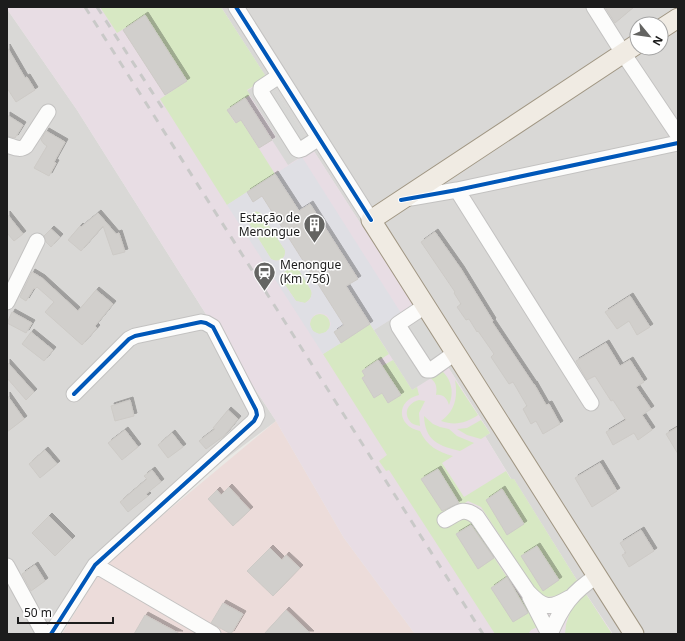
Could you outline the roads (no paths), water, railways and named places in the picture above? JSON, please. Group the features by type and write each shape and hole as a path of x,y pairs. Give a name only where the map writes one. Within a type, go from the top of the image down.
{"main road":[{"path":"669,24 678,18"},
{"path":"629,50 370,220 634,634"}],"street":[{"path":"236,7 370,220"},
{"path":"594,7 629,48"},
{"path":"634,56 678,136"},
{"path":"279,76 260,88 261,92 297,149 302,149 319,138"},
{"path":"7,145 18,149 23,149 48,112"},
{"path":"401,200 457,190 678,143"},
{"path":"457,190 590,403"},
{"path":"7,302 37,242"},
{"path":"425,306 398,324 399,327 427,370 431,370 455,353"},
{"path":"51,634 95,565 254,421 257,415 256,410 212,327 201,322 134,336 129,339 74,394"},
{"path":"445,520 462,510 467,510 477,516 528,592 548,634"},
{"path":"95,565 213,634"},
{"path":"7,566 44,634"},
{"path":"548,634 569,598 581,586 597,576"},
{"path":"528,592 538,602 548,607 557,605 569,598"},
{"path":"539,634 548,634"}],"railway":[{"path":"85,7 483,634"},
{"path":"97,7 165,112"}],"place":[{"name":"Estação de Menongue","path":"315,244"},
{"name":"Menongue (Km 756)","path":"265,292"}]}
